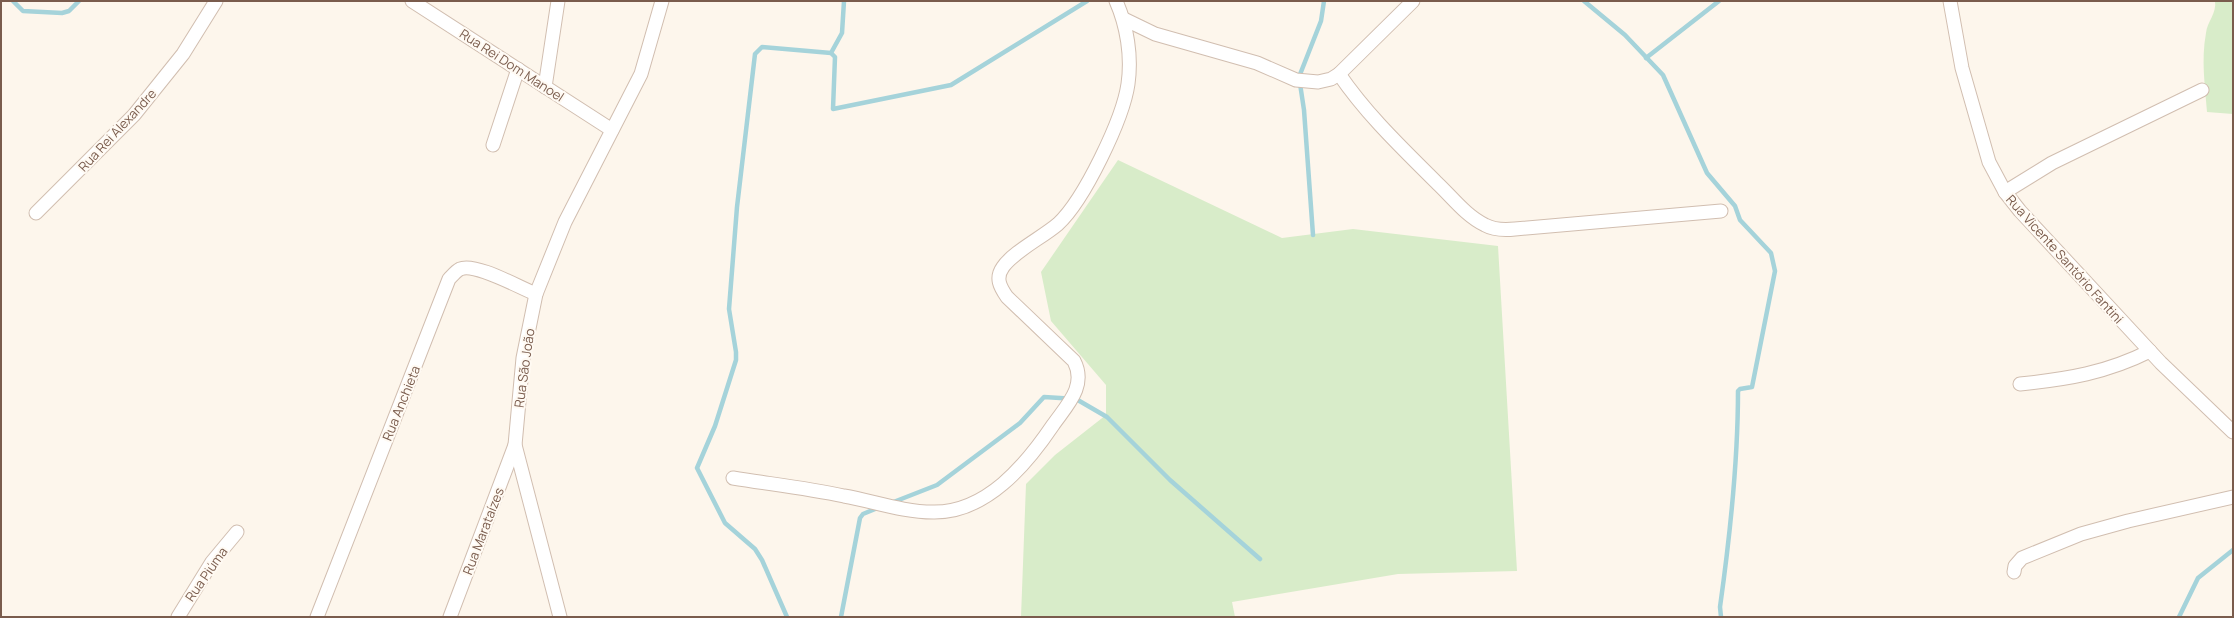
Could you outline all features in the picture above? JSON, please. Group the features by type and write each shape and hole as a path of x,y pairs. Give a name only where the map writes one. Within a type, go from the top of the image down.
{"street":[{"name":"Rua Rei Alexandre","path":"36,213 134,115 183,54 216,1"},
{"name":"Rua Rei Dom Manoel","path":"412,1 612,130"},
{"path":"545,87 558,1"},
{"name":"Rua São João","path":"560,617 515,445 523,358 536,294 565,222 641,74 662,1"},
{"path":"733,478 842,495 914,511 945,512 984,497 1004,483 1035,452 1076,391 1079,379 1078,370 1074,361 1006,297 1000,287 999,274 1007,262 1058,224 1072,209 1093,174 1120,114 1128,85 1129,65 1124,19 1116,1"},
{"path":"1124,19 1155,34 1257,63 1296,80 1318,82 1339,74 1413,1"},
{"name":"Rua Vicente Santório Fantini","path":"1950,1 1966,83 1989,162 2005,192 2020,212 2150,351 2233,432"},
{"path":"493,145 518,69"},
{"path":"1339,74 1352,94 1377,122 1466,212 1487,226 1497,229 1515,229 1721,211"},
{"path":"2005,192 2052,163 2202,90"},
{"name":"Rua Anchieta","path":"317,617 449,279 460,269 468,267 479,269 536,294"},
{"path":"2020,384 2091,374 2131,361 2150,351"},
{"name":"Rua Marataízes","path":"450,617 515,445"},
{"path":"2014,572 2015,566 2022,558 2081,534 2128,521 2233,497"},
{"name":"Rua Piúma","path":"178,617 212,562 236,532"}],"green space":[{"path":"2215,1 2233,1 2233,114 2207,112 2204,53 2207,29 2215,10"},
{"path":"1118,160 1282,238 1353,229 1498,246 1517,571 1398,574 1232,602 1235,617 1021,617 1026,484 1055,455 1106,415 1106,385 1051,321 1041,272"}],"waterway":[{"path":"13,1 23,11 62,13 69,11 79,1"},
{"path":"831,53 842,33 844,1"},
{"path":"787,617 762,560 755,549 725,523 697,468 715,426 736,360 729,309 737,207 755,54 762,47 831,53 835,57 833,109 951,85 1087,1"},
{"path":"1313,235 1304,110 1299,77 1321,21 1324,1"},
{"path":"1584,1 1625,35 1663,75 1707,173 1735,206 1740,220 1771,253 1775,271 1752,387 1740,389 1738,391 1735,472 1720,607 1721,617"},
{"path":"1646,58 1719,1"},
{"path":"891,503 937,485 1020,423 1044,397 1076,399 1107,417 1170,480 1260,559"},
{"path":"841,617 860,518 863,514 880,507"},
{"path":"2179,617 2198,578 2233,550"}]}
